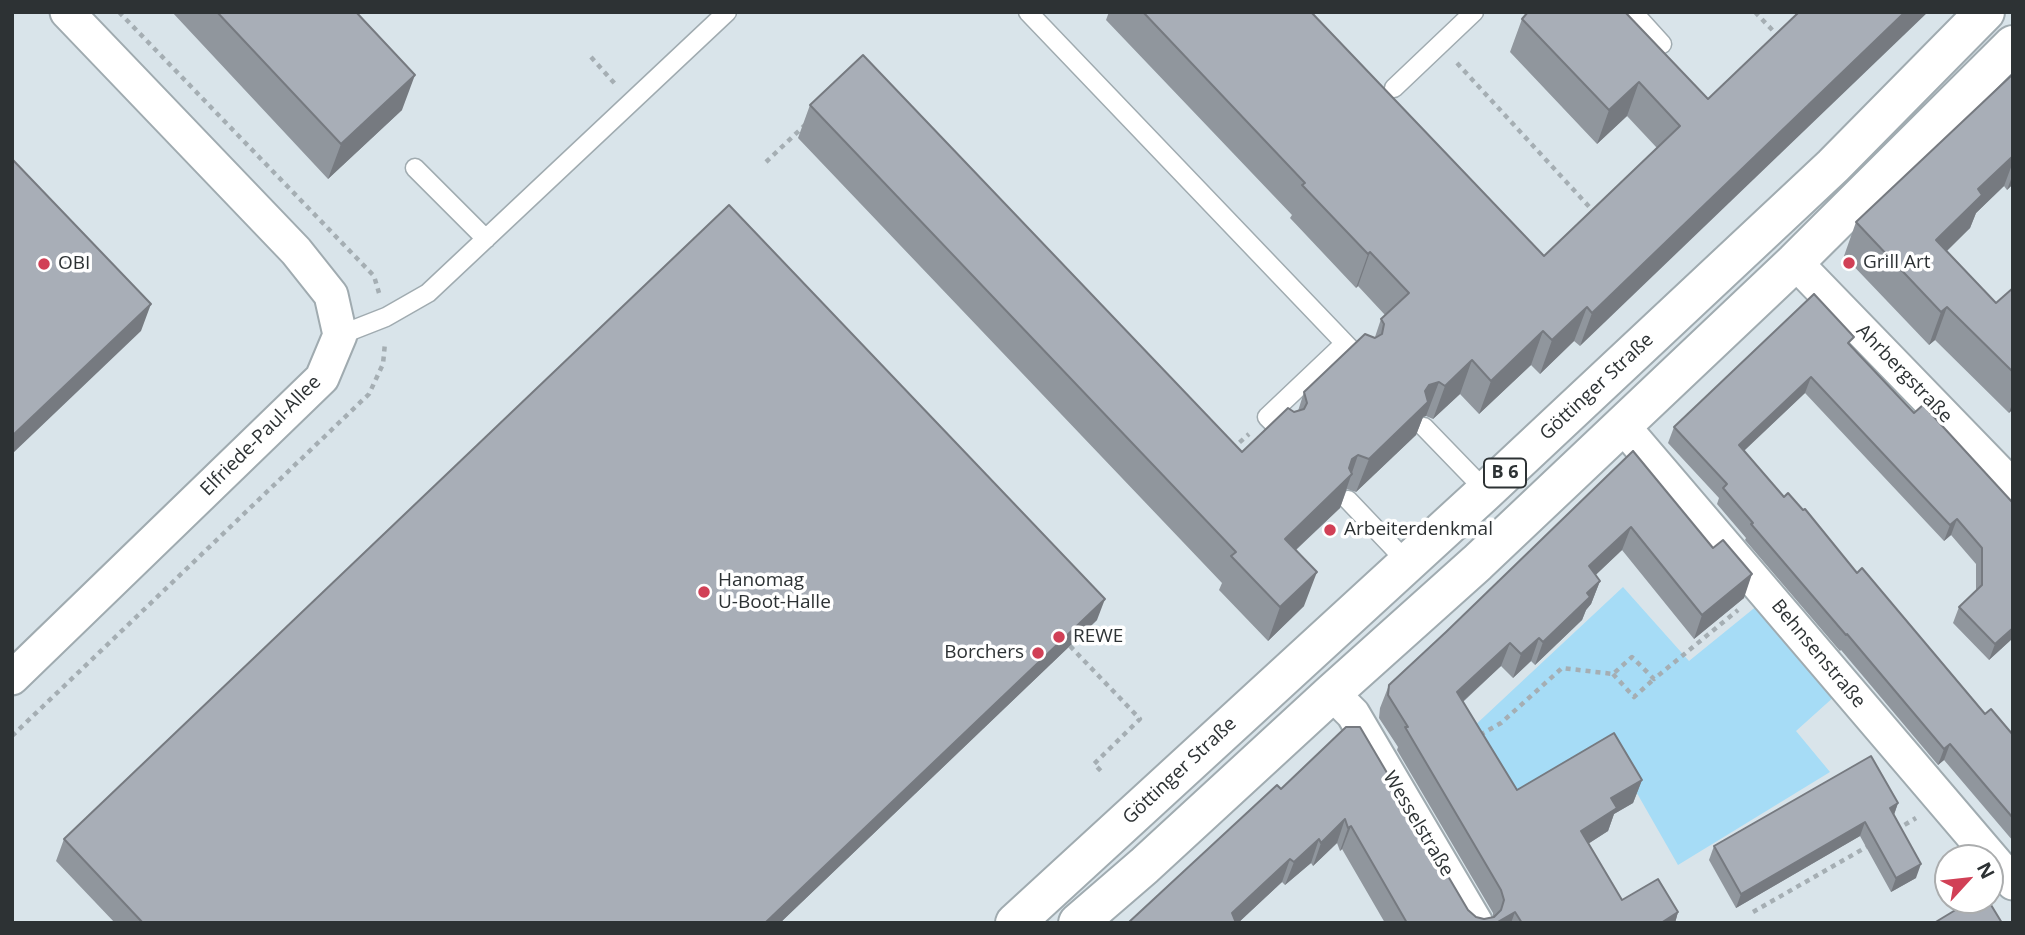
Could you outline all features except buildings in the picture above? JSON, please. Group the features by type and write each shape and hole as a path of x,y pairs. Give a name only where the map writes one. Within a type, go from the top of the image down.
{"main road":[{"name":"Göttinger Straße","path":"1015,923 1486,491 1833,166 1985,12"},
{"name":"B 6","path":"1078,923 1476,563 1795,262 2013,45"}],"street":[{"path":"67,12 296,251 331,295 340,335"},
{"name":"Ahrbergstraße","path":"1795,262 2013,486"},
{"name":"Elfriede-Paul-Allee","path":"12,678 322,379 340,335"},
{"name":"Behnsenstraße","path":"1622,425 2013,883"},
{"name":"Wesselstraße","path":"1332,693 1353,714 1476,923"}],"lane":[{"path":"340,335 386,317 428,293 727,12"},
{"path":"1028,12 1361,360"},
{"path":"1394,89 1474,12"},
{"path":"1633,12 1662,44"},
{"path":"415,168 486,239"},
{"path":"1284,434 1267,417 1344,344"},
{"path":"1424,427 1486,491"},
{"path":"1348,500 1408,563"}],"path":[{"path":"12,736 369,394 383,364 386,317 374,276 120,12"},
{"path":"1755,12 1782,40"},
{"path":"1440,45 1594,212"},
{"path":"591,57 632,102"},
{"path":"766,162 806,124"},
{"path":"1230,451 1267,417"},
{"path":"1477,736 1501,723 1562,668 1613,674 1634,697 1763,590"},
{"path":"1070,646 1140,719 1094,764 1104,774"},
{"path":"1613,674 1632,657 1654,679"},
{"path":"1884,836 1944,802"},
{"path":"1753,912 1872,843"}],"shaded area":[{"path":"1623,587 1689,661 1758,605 1836,695 1796,731 1830,772 1678,865 1610,746 1516,802 1471,729"}],"place":[{"name":"Grill Art","path":"1849,263"},
{"name":"OBI","path":"44,264"},
{"name":"Arbeiterdenkmal","path":"1330,530"},
{"name":"Hanomag U-Boot-Halle","path":"704,592"},
{"name":"REWE","path":"1059,637"},
{"name":"Borchers","path":"1038,653"}]}
